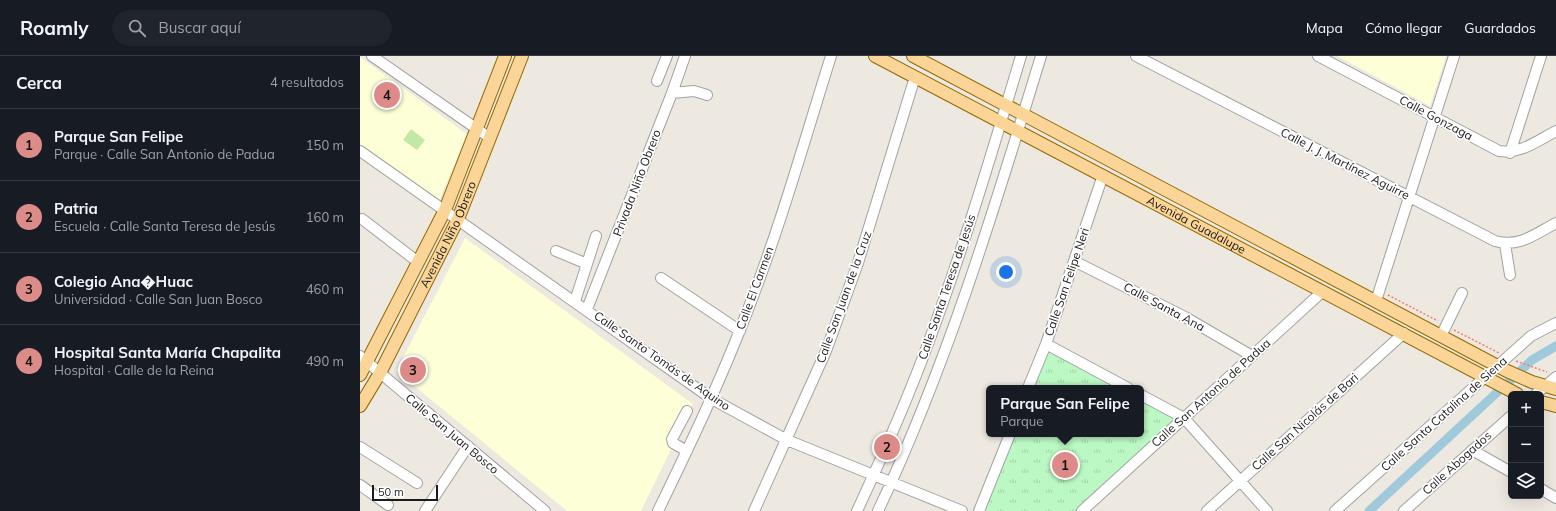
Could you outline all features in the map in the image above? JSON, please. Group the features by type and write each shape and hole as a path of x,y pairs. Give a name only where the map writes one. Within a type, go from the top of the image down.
{"main road":[{"name":"Avenida Niño Obrero","path":"360,375 364,359 445,210 504,56"},
{"name":"Avenida Niño Obrero","path":"360,406 380,373 458,219 522,56"},
{"name":"Avenida Guadalupe","path":"875,56 1002,121 1511,391"},
{"name":"Avenida Guadalupe","path":"913,56 1542,388"},
{"path":"1544,403 1556,406"}],"street":[{"path":"372,56 490,138"},
{"path":"657,81 667,56"},
{"name":"Privada Niño Obrero","path":"587,309 672,93 685,56"},
{"name":"Calle El Carmen","path":"658,511 712,399 740,331 780,219 831,56"},
{"name":"Calle Santa Teresa de Jesús","path":"856,511 873,475 929,342 967,231 1021,56"},
{"name":"Calle Santa Teresa de Jesús","path":"878,511 891,483 945,349 984,238 1041,56"},
{"name":"Calle J. J. Martínez Aguirre","path":"1136,56 1409,198 1495,241 1505,244"},
{"name":"Calle Gonzaga","path":"1318,56 1499,151 1510,153"},
{"path":"1376,301 1454,56"},
{"path":"1510,153 1541,56"},
{"name":"Calle San Juan de la Cruz","path":"754,511 826,351 858,264 915,77"},
{"path":"672,93 694,91 707,95"},
{"path":"1510,153 1521,150 1556,131"},
{"name":"Calle Santo Tomás de Aquino","path":"360,150 587,309 712,399 787,440 962,511"},
{"name":"Calle San Felipe Neri","path":"1029,385 1046,344 1103,175"},
{"path":"362,219 418,262"},
{"path":"1510,275 1505,244 1514,244 1525,240 1556,223"},
{"path":"575,301 596,236"},
{"path":"556,251 587,264"},
{"name":"Calle Santa Ana","path":"1074,261 1185,317 1252,356"},
{"path":"661,278 740,331"},
{"name":"Calle San Antonio de Padua","path":"1082,511 1323,291"},
{"path":"1442,336 1462,293"},
{"name":"Calle Santa Catalina de Siena","path":"1335,511 1485,377 1502,368 1531,336 1556,323"},
{"name":"Calle San Nicolás de Bari","path":"1207,511 1404,333"},
{"path":"1046,344 1122,385"},
{"name":"Calle San Juan Bosco","path":"364,359 544,511"},
{"path":"1542,388 1556,377"},
{"path":"1144,397 1184,418 1267,511"},
{"path":"687,411 672,439 673,443 687,451"},
{"name":"Calle Abogados","path":"1404,511 1508,419"},
{"path":"980,511 1009,437"},
{"path":"425,511 468,446"},
{"path":"360,447 417,484"},
{"path":"1472,450 1508,470"},
{"path":"360,485 388,505"},
{"path":"1544,491 1556,498"}],"shaded area":[{"path":"1337,56 1446,56 1430,106"},
{"path":"360,57 467,134 439,201 360,144"},
{"path":"465,238 693,404 641,511 567,511 396,371"}],"green space":[{"path":"411,129 425,140 417,150 403,140"},
{"path":"1048,349 1117,385 1033,385"},
{"path":"1144,399 1182,418 1077,511 982,511 1012,437 1144,437"}],"waterway":[{"path":"1369,511 1532,360 1556,346"}],"place":[{"name":"Hospital Santa María Chapalita","path":"387,95"},
{"name":"Colegio Ana�Huac","path":"413,370"},
{"name":"Patria","path":"887,447"},
{"name":"Parque San Felipe","path":"1065,465"}]}
